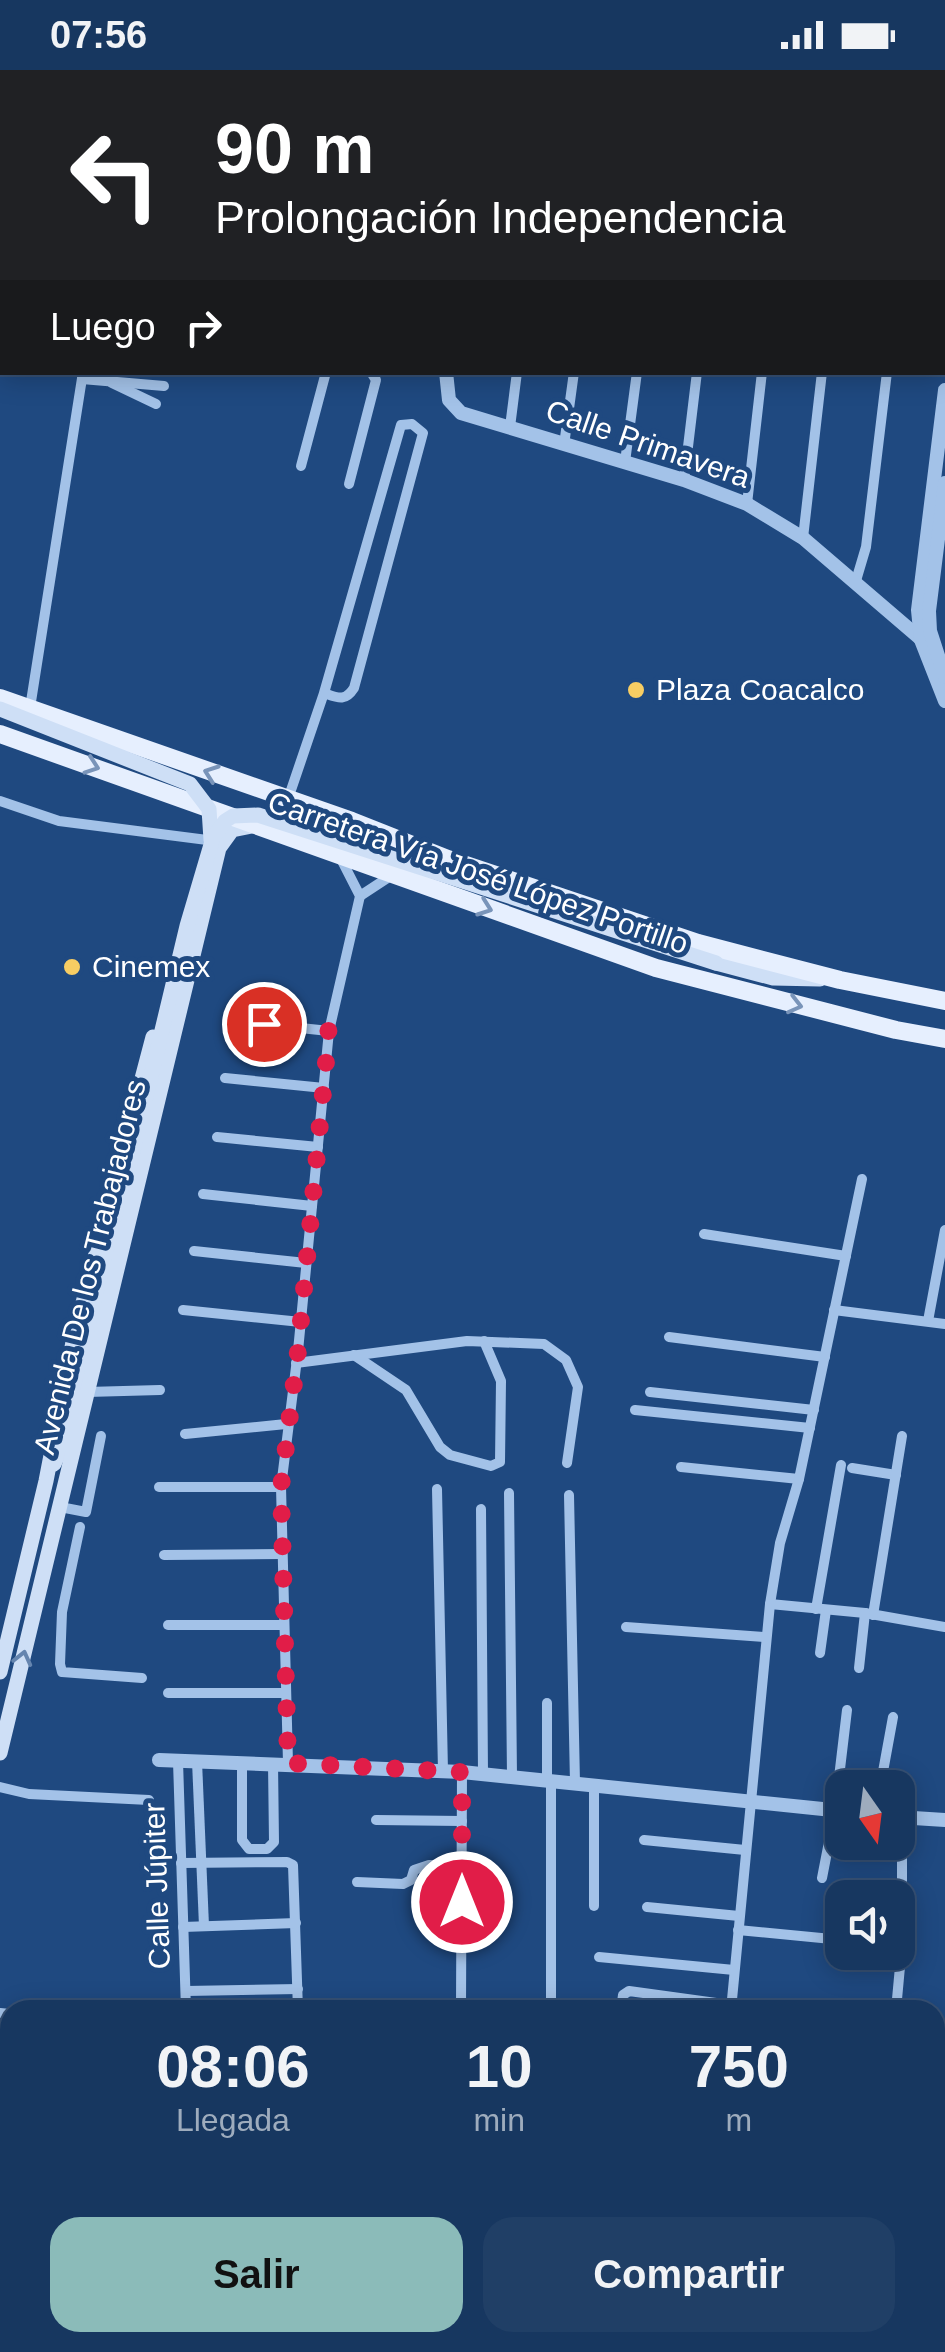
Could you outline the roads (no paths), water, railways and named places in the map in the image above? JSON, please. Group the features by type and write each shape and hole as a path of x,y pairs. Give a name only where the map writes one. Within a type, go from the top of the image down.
{"main road":[{"name":"Carretera Vía José López Portillo","path":"0,698 680,937 840,980 945,1001"},
{"path":"0,708 190,784 209,809 210,844 144,1136 132,1208"},
{"name":"Carretera Vía José López Portillo","path":"0,734 656,968 945,1039"},
{"path":"183,799 200,814 205,839"},
{"path":"46,1481 65,1439 187,926 213,838 225,821 242,814 258,815 773,978 840,980"},
{"path":"222,842 232,830 242,826 264,828"},
{"name":"Avenida De los Trabajadores","path":"0,1672 46,1481 74,1337 205,839"},
{"name":"Avenida De los Trabajadores","path":"0,1753 222,842"}],"street":[{"path":"301,466 325,375"},
{"path":"349,484 376,380 373,375"},
{"name":"Calle Primavera","path":"446,375 449,400 461,413 684,480 747,504 803,538 936,652"},
{"path":"510,427 516,375"},
{"path":"564,445 574,375"},
{"path":"625,462 637,375"},
{"path":"684,480 697,375"},
{"path":"747,504 762,375"},
{"path":"803,538 822,375"},
{"path":"856,584 866,547 887,375"},
{"path":"30,708 83,376 112,383 164,386"},
{"path":"112,383 156,404"},
{"path":"945,390 918,610 921,640 945,702"},
{"path":"288,799 324,693 402,425 412,424 423,433 354,688 341,699 324,693"},
{"path":"945,483 940,564 929,611 945,677"},
{"path":"0,801 58,820 222,842"},
{"path":"242,1762 242,1840 249,1849 267,1849 274,1842 286,1693 281,1487 286,1424 301,1322 329,1031 360,896 338,854"},
{"path":"360,896 394,874"},
{"path":"234,1021 329,1031"},
{"path":"225,1078 324,1088"},
{"path":"217,1137 318,1147"},
{"path":"732,2000 770,1604 780,1543 799,1479 862,1178"},
{"path":"204,1194 312,1206"},
{"path":"928,1322 945,1230"},
{"path":"704,1234 846,1256"},
{"path":"194,1251 306,1263"},
{"path":"183,1310 301,1322"},
{"path":"834,1310 945,1324"},
{"path":"669,1337 825,1356"},
{"path":"296,1363 484,1341 544,1344 566,1360 578,1387 568,1463"},
{"path":"353,1354 406,1390 440,1447 450,1455 492,1466 500,1462 502,1381 484,1341"},
{"path":"88,1392 160,1390"},
{"path":"650,1392 814,1410"},
{"path":"634,1410 810,1428"},
{"path":"186,1434 286,1424"},
{"path":"60,1507 86,1512 101,1436"},
{"path":"860,1668 902,1436"},
{"path":"681,1467 799,1479"},
{"path":"820,1653 821,1609 846,1467 896,1475"},
{"path":"158,1487 281,1487"},
{"path":"437,1489 443,1771"},
{"path":"510,1494 512,1777"},
{"path":"570,1495 575,1783"},
{"path":"481,1509 484,1774"},
{"path":"80,1527 62,1612 62,1672 142,1678"},
{"path":"164,1555 282,1554"},
{"path":"770,1604 945,1627"},
{"path":"35,1608 62,1612"},
{"path":"168,1625 284,1625"},
{"path":"626,1626 766,1636"},
{"path":"168,1693 286,1693"},
{"path":"547,1703 551,2000"},
{"path":"842,1770 847,1710"},
{"path":"883,1770 893,1717"},
{"path":"159,1760 462,1772 825,1810"},
{"name":"Calle Júpiter","path":"178,1761 186,2000"},
{"path":"197,1761 204,1926"},
{"path":"462,1772 462,2000"},
{"path":"594,1785 594,1906"},
{"path":"0,1787 29,1794 148,1800"},
{"path":"915,1818 945,1820"},
{"path":"376,1820 462,1821"},
{"path":"644,1840 746,1850"},
{"path":"822,1878 827,1860"},
{"path":"181,1863 286,1862 293,1866 298,2000"},
{"path":"356,1882 403,1884 410,1880 414,1870 429,1865 462,1866"},
{"path":"646,1907 740,1916"},
{"path":"184,1926 296,1923"},
{"path":"738,1930 825,1938"},
{"path":"599,1957 734,1970"},
{"path":"897,2000 898,1970"},
{"path":"186,1992 298,1989"},
{"path":"622,2000 629,1991 683,2000"}],"place":[{"name":"Plaza Coacalco","path":"636,690"},
{"name":"Cinemex","path":"72,967"}]}
